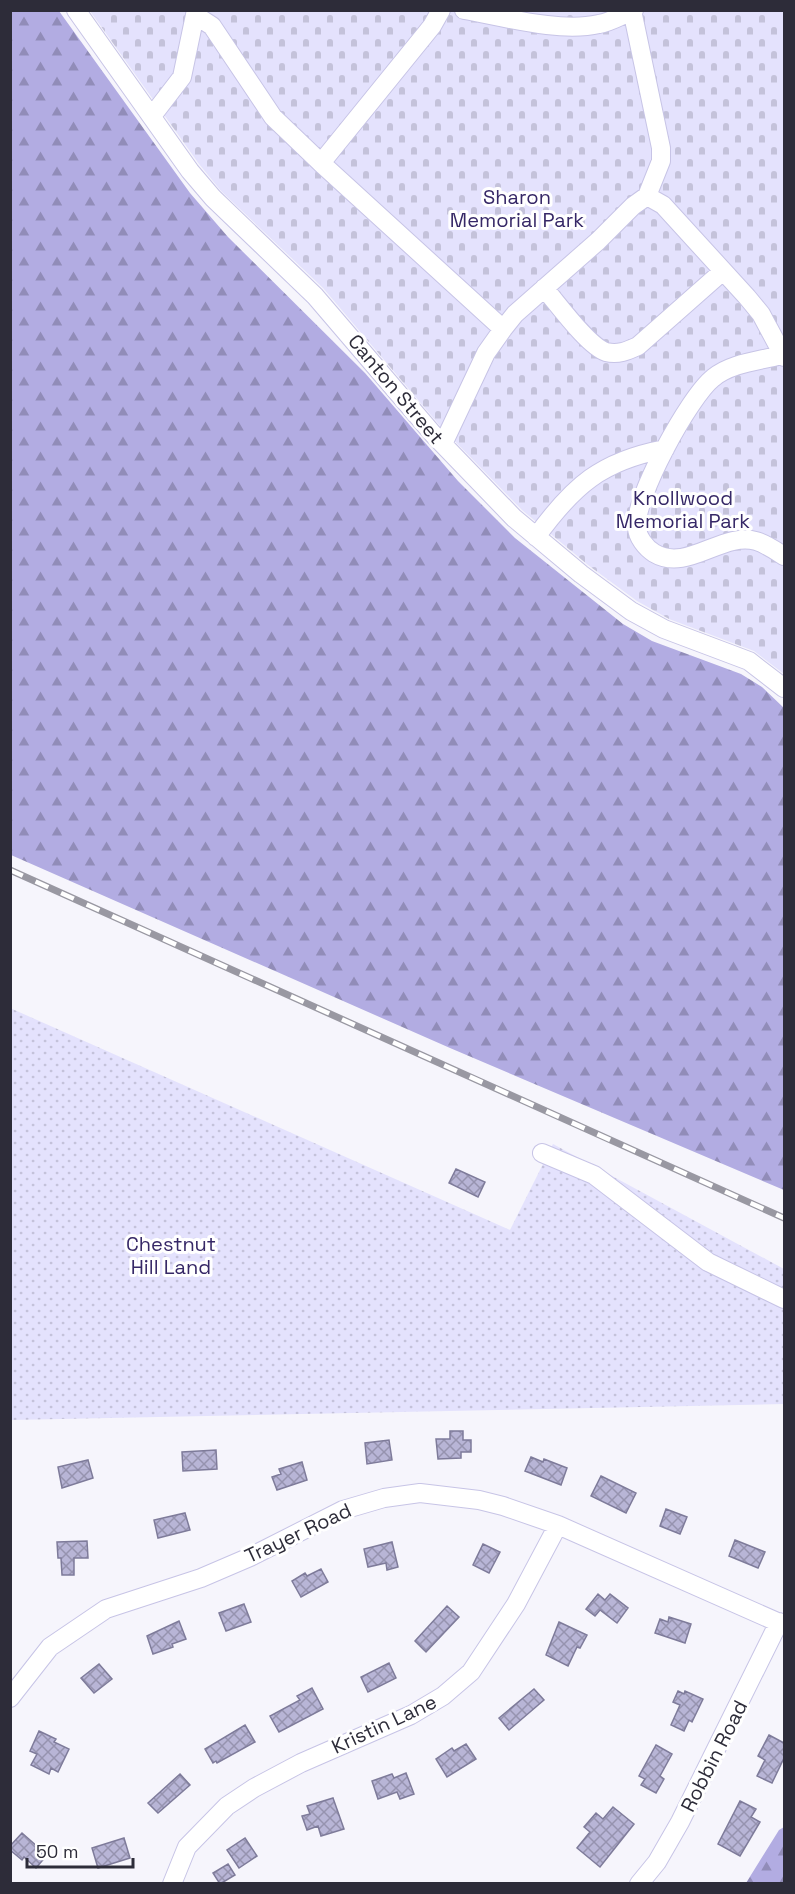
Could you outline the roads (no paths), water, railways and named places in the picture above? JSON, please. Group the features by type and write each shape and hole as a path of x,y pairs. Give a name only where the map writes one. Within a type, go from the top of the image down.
{"street":[{"name":"Canton Street","path":"76,10 190,171 213,198 315,296 478,482 536,537 597,587 640,616 680,636 748,661 784,688"},
{"path":"321,163 432,26 441,10"},
{"path":"443,444 486,353 503,329 515,314 598,241 633,206 647,196 661,161 661,148 633,11 601,24 561,27 464,10"},
{"path":"152,116 182,77 196,13 212,26 273,117 503,329"},
{"path":"647,196 663,205 747,297 760,314 783,356 741,365 715,376 705,384 670,438 641,503 637,517 640,539 654,553 665,557 696,554 734,541 755,540 784,556"},
{"path":"544,288 590,341 606,352 623,353 638,346 723,271"},
{"path":"536,537 559,506 593,476 633,457 665,449"},
{"path":"542,1153 594,1175 708,1262 784,1299"},
{"name":"Trayer Road","path":"10,1698 50,1647 106,1609 201,1578 250,1557 343,1510 384,1498 420,1493 479,1500 558,1525 782,1624"},
{"name":"Kristin Lane","path":"172,1884 187,1847 227,1806 254,1788 301,1763 411,1715 443,1696 471,1672 516,1604 558,1525"},
{"name":"Robbin Road","path":"639,1884 657,1862 680,1822 782,1624"}],"railway":[{"path":"10,870 784,1218"}],"park label":[{"name":"Sharon Memorial Park","path":"517,208"},
{"name":"Knollwood Memorial Park","path":"683,510"},
{"name":"Chestnut Hill Land","path":"171,1256"}]}
